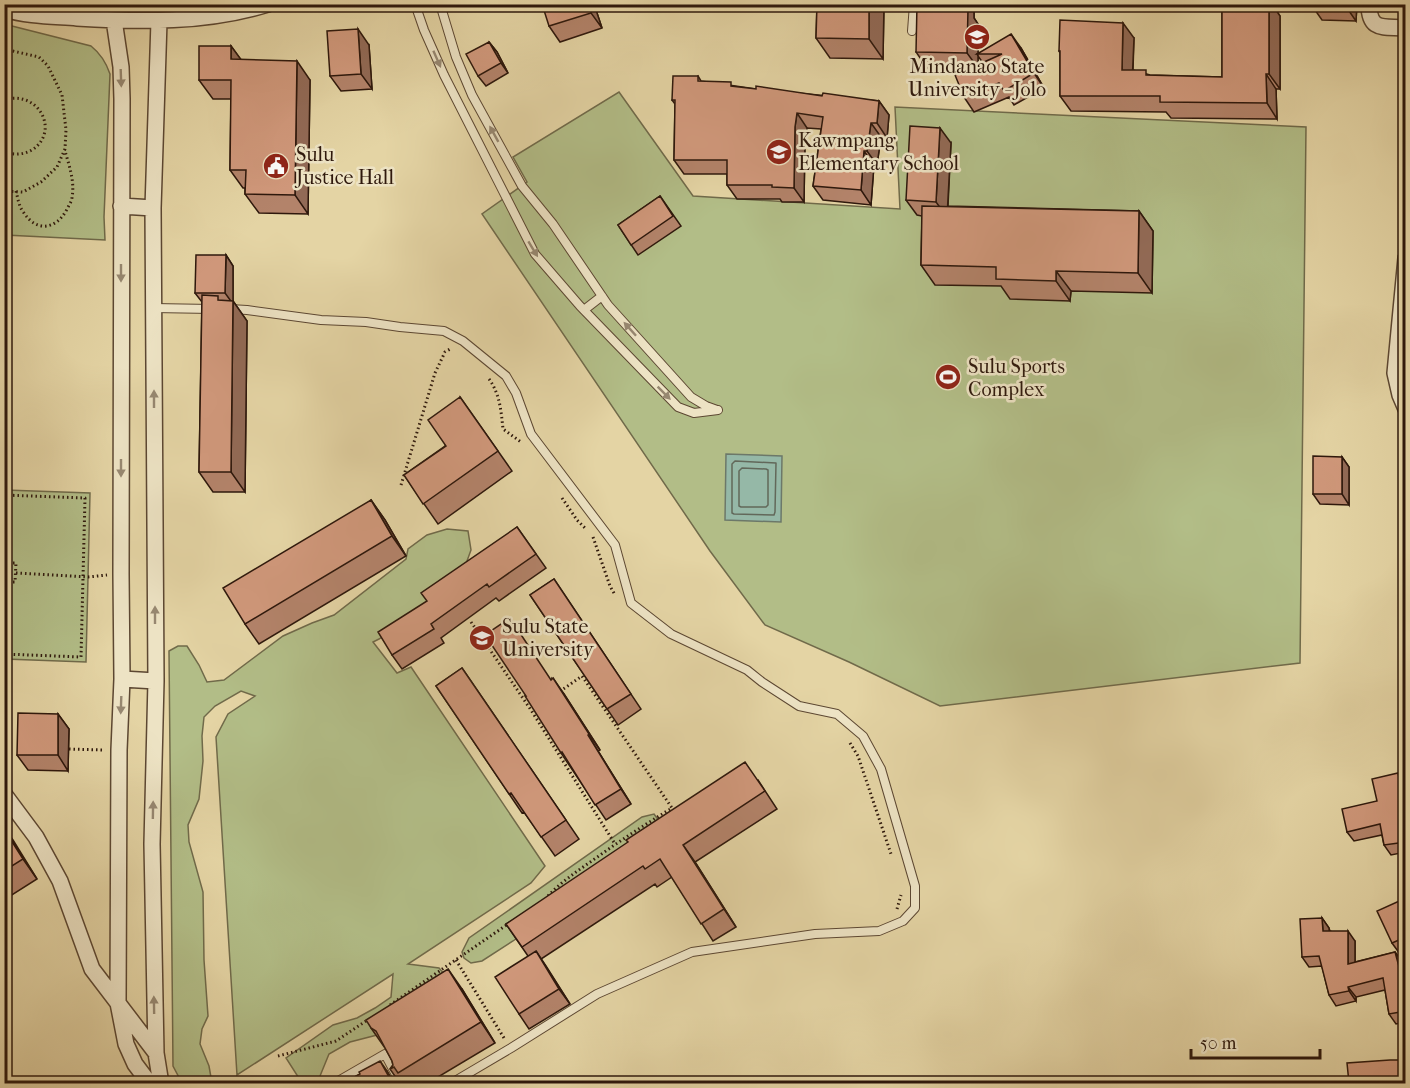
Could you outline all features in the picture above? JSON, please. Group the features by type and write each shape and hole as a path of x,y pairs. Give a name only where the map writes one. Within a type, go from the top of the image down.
{"street":[{"path":"4,9 24,15 159,21 224,15 268,4"},
{"path":"1369,4 1369,16 1377,26 1406,28"},
{"path":"114,20 121,67 122,679 119,750 118,1003 126,1044 135,1064 150,1083"},
{"path":"159,21 153,208 156,681 152,844 156,1053 161,1083"},
{"path":"121,206 153,208"},
{"path":"1406,258 1395,373 1406,409"},
{"path":"122,679 156,681"},
{"path":"4,795 36,837 60,880 92,969 156,1053"}],"lane":[{"path":"415,4 444,75 535,254 584,310 678,407 694,412 718,410 706,406 691,396 615,313 553,224 522,186 472,95 456,57 440,4"},
{"path":"912,32 914,4"},
{"path":"584,310 602,296"},
{"path":"153,308 247,310 321,320 366,322 444,331 463,341 506,376 516,393 531,434 615,545 631,603 670,634 747,670 799,706 837,714 863,736 881,769 915,886 915,908 903,921 879,931 815,934 692,952 597,994 450,1083"},
{"path":"333,1083 385,1054 401,1083"}],"path":[{"path":"6,50 39,57 48,66 62,95 66,130 65,149 72,180 72,198 62,218 53,225 43,226 32,223 18,202 16,191"},
{"path":"4,100 12,98 29,100 42,113 45,121 42,140 36,147 27,153 4,152"},
{"path":"4,191 23,192 41,182 57,167 65,149"},
{"path":"4,591 5,582 15,582 16,573 16,563 5,562 6,495 85,498 81,657 4,654"},
{"path":"16,573 83,576 121,574"},
{"path":"471,622 531,710 615,844"},
{"path":"547,897 560,883 615,844 672,808 582,676 556,693"},
{"path":"69,749 119,750"},
{"path":"385,1008 512,921"},
{"path":"456,960 511,1048"},
{"path":"278,1056 336,1041 375,1014"}],"green space":[{"path":"4,24 91,46 107,66 110,74 105,240 5,235"},
{"name":"Sulu Sports Complex","path":"619,92 693,196 900,209 895,107 1306,127 1300,663 940,706 765,625 710,551 482,214 527,182 513,157"},
{"path":"5,490 90,493 86,662 5,659"},
{"path":"447,529 468,531 471,550 463,572 418,613 373,642 397,673 411,667 545,866 531,883 408,964 439,968 450,981 377,1035 350,1042 329,1054 320,1076 321,1083 302,1083 286,1058 333,1025 357,1018 391,997 393,974 237,1075 216,737 228,714 255,696 241,691 215,706 204,717 199,799 188,825 189,842 203,892 208,1016 202,1029 200,1044 209,1066 212,1083 182,1083 173,1066 169,651 178,646 187,646 207,682 224,680 283,636 334,615 406,559 408,549 427,535"},
{"path":"654,814 659,821 632,858 482,961 471,963 464,958 462,952 469,938 642,817"}],"water":[{"path":"726,454 782,456 781,522 725,520"}],"building":[{"path":"542,4 589,4 591,13 549,26"},
{"path":"817,4 869,4 869,39 816,38"},
{"path":"917,4 964,4 963,9 968,9 967,53 916,52"},
{"path":"1222,4 1269,4 1267,103 1160,102 1160,96 1060,96 1060,20 1123,23 1122,70 1146,70 1146,75 1222,77"},
{"path":"1315,4 1349,4 1349,11 1315,10"},
{"path":"358,29 361,74 330,76 327,31"},
{"path":"1011,34 1034,73 1004,91 999,83 964,97 955,75 1002,54 977,54"},
{"path":"489,42 501,63 478,76 466,54"},
{"path":"199,46 231,46 231,59 297,61 295,195 245,194 246,170 230,170 231,80 199,80"},
{"path":"673,76 698,76 698,81 731,82 731,86 756,89 756,86 822,96 823,93 879,101 877,123 871,123 867,151 864,151 861,190 813,186 823,117 797,113 794,188 772,187 772,185 727,185 727,160 674,160"},
{"path":"910,126 940,128 936,202 906,200"},
{"path":"660,196 673,216 631,245 618,225"},
{"path":"922,206 1139,211 1138,273 1056,271 1056,281 996,279 996,267 921,265"},
{"path":"196,255 226,255 225,293 195,293"},
{"path":"202,295 218,296 218,300 233,301 231,472 199,472"},
{"path":"1403,334 1406,334 1406,389 1402,381 1403,365 1401,364"},
{"path":"460,397 498,451 423,504 404,475 446,446 428,420"},
{"path":"1313,456 1342,457 1342,494 1313,494"},
{"path":"371,500 392,536 245,624 223,588"},
{"path":"517,527 536,554 489,587 487,584 431,624 434,629 392,655 378,632 427,601 421,593"},
{"path":"554,579 631,694 607,709 530,595"},
{"path":"510,618 551,680 553,678 621,789 595,805 485,635"},
{"path":"462,668 566,820 541,837 436,686"},
{"path":"18,713 58,714 58,755 17,755"},
{"path":"745,762 765,791 683,845 724,909 701,924 660,859 645,869 643,866 522,947 506,924 628,842 626,840"},
{"path":"1398,773 1406,806 1406,842 1384,845 1380,824 1347,832 1342,809 1377,801 1372,779"},
{"path":"4,829 23,859 4,871"},
{"path":"1406,898 1406,937 1392,943 1377,911"},
{"path":"1322,918 1323,931 1348,931 1348,964 1395,952 1404,985 1406,984 1406,1011 1389,1014 1383,978 1348,987 1349,991 1329,995 1319,956 1302,957 1300,919"},
{"path":"536,951 559,989 519,1014 495,977"},
{"path":"448,969 481,1022 398,1073 394,1067 390,1069 393,1065 392,1061 376,1031 366,1020"},
{"path":"1403,1060 1402,1083 1349,1083 1347,1063"},
{"path":"380,1061 389,1077 393,1080 397,1079 388,1083 343,1083 360,1074 359,1072"}],"place":[{"name":"Mindanao State University - Jolo","path":"977,37"},
{"name":"Kawmpang Elementary School","path":"779,152"},
{"name":"Sulu Justice Hall","path":"276,166"},
{"name":"Sulu Sports Complex","path":"948,377"},
{"name":"Sulu State University","path":"482,638"}]}
